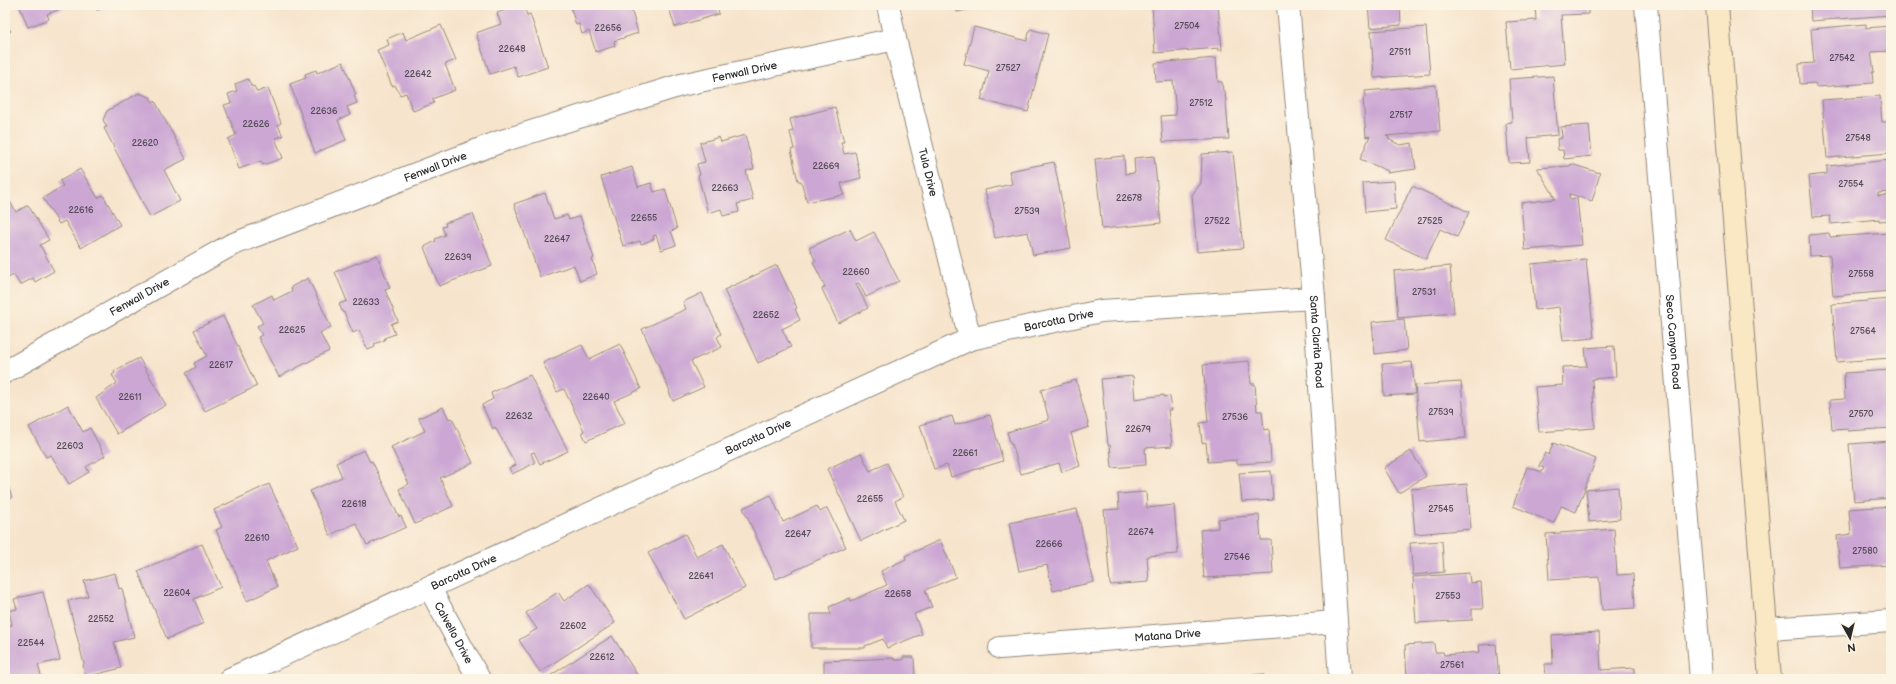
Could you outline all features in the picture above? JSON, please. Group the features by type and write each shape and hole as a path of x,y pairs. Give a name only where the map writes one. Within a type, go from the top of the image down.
{"main road":[{"path":"1717,5 1770,679"}],"street":[{"name":"Tula Drive","path":"888,5 895,39 970,339"},
{"name":"Santa Clarita Road","path":"1288,5 1314,298 1340,679"},
{"name":"Seco Canyon Road","path":"1646,5 1701,679"},
{"name":"Fenwall Drive","path":"5,372 231,245 492,145 681,85 895,39"},
{"name":"Barcotta Drive","path":"230,679 970,339 1101,312 1314,298"},
{"name":"Calvello Drive","path":"429,587 479,679"},
{"path":"1766,628 1891,621"},
{"name":"Matana Drive","path":"1000,648 1335,622"}],"building":[{"path":"19,5 71,5 47,14 49,19 28,27"},
{"path":"95,5 111,5 97,10"},
{"path":"523,5 527,15 530,14 548,67 518,77 514,66 490,74 476,33 501,24 497,13"},
{"path":"570,5 630,5 638,33 614,41 615,46 596,52 589,31 582,34 579,24 576,25"},
{"path":"668,5 717,5 719,14 675,27"},
{"path":"955,5 987,5 987,6 957,12"},
{"path":"1152,5 1218,5 1222,50 1218,50 1219,48 1155,53"},
{"path":"1368,5 1400,5 1401,25 1370,28"},
{"path":"1535,5 1588,5 1588,14 1561,15 1565,64 1510,69 1506,22 1536,20"},
{"path":"1810,5 1890,5 1891,15 1811,21"},
{"path":"5,24 11,31 5,36"},
{"path":"1866,24 1866,28 1890,26 1891,51 1871,52 1874,72 1872,72 1873,83 1816,87 1815,83 1800,84 1799,64 1814,63 1811,29"},
{"path":"441,25 456,60 445,64 455,90 432,99 434,103 413,111 406,93 400,95 395,85 392,86 377,50 389,45 387,39 403,32 406,40"},
{"path":"974,27 1027,41 1030,29 1048,34 1028,112 981,100 989,71 964,64"},
{"path":"1426,27 1430,74 1374,78 1371,31"},
{"path":"1216,58 1218,82 1222,82 1223,91 1225,91 1229,139 1163,142 1161,116 1176,115 1173,81 1156,82 1155,63"},
{"path":"343,62 356,95 354,95 357,103 347,107 350,115 338,120 346,140 315,153 290,84 306,78 305,74 316,70 317,73"},
{"path":"1553,76 1558,135 1528,138 1530,162 1509,163 1506,123 1512,122 1509,79"},
{"path":"248,79 252,87 254,86 257,92 268,88 281,123 278,125 283,136 275,138 283,158 263,165 261,161 239,169 228,139 236,135 224,105 231,103 228,94 237,91 235,84"},
{"path":"1436,85 1440,131 1386,136 1389,137 1388,139 1400,145 1412,143 1416,169 1387,173 1388,171 1360,159 1370,136 1366,137 1363,98 1366,97 1365,91"},
{"path":"139,93 150,97 153,102 155,101 186,159 164,170 180,201 150,217 104,128 107,127 103,120 107,111"},
{"path":"1880,96 1882,122 1891,122 1891,153 1827,158 1822,100"},
{"path":"835,107 844,142 841,142 844,154 855,152 861,178 841,183 844,195 807,202 801,181 798,181 791,150 794,149 790,132 793,131 790,119"},
{"path":"1589,125 1592,156 1564,159 1563,150 1558,150 1557,139 1562,138 1561,127"},
{"path":"745,135 754,169 746,171 753,200 737,204 739,212 723,216 721,209 708,213 698,176 700,175 697,164 705,162 700,143 719,137 721,142"},
{"path":"1233,152 1243,248 1197,252 1192,195 1201,183 1202,154"},
{"path":"1124,156 1125,174 1135,173 1134,158 1154,156 1161,223 1102,229 1095,159"},
{"path":"1891,160 1891,192 1878,193 1878,196 1891,195 1891,220 1879,221 1879,219 1831,224 1830,216 1813,217 1809,176 1827,174 1827,166"},
{"path":"1054,162 1071,248 1033,255 1028,232 995,238 985,190 1012,184 1009,171"},
{"path":"1571,164 1600,173 1592,201 1570,194 1569,199 1577,198 1582,245 1525,250 1521,203 1555,199 1537,168 1570,166"},
{"path":"632,167 638,187 651,183 654,192 665,189 677,229 671,231 676,245 661,250 656,235 653,236 654,239 641,244 640,241 623,246 601,177"},
{"path":"80,169 98,198 103,195 120,225 81,248 65,221 59,224 43,198 63,186 60,181"},
{"path":"1394,181 1396,209 1365,212 1363,183"},
{"path":"1412,186 1469,212 1457,237 1440,229 1426,259 1386,240"},
{"path":"5,193 16,212 28,205 49,240 40,245 54,271 35,282 33,278 20,285 14,275 6,279 5,278"},
{"path":"545,193 554,219 567,215 569,220 580,216 594,258 592,259 597,274 580,281 574,265 540,277 514,204"},
{"path":"473,214 492,266 439,286 424,247 436,241 435,239 445,235 442,227 446,226 445,223"},
{"path":"850,229 856,241 874,232 899,281 866,297 859,283 856,284 868,308 838,323 822,289 825,287 813,262 816,261 809,248"},
{"path":"1829,233 1830,237 1891,233 1891,291 1833,296 1830,255 1810,256 1809,235"},
{"path":"377,255 390,288 385,290 398,321 391,324 395,334 384,338 385,340 374,344 375,347 368,350 359,330 353,333 339,304 347,301 335,272"},
{"path":"1586,259 1594,338 1563,341 1559,307 1535,310 1531,264"},
{"path":"777,265 797,308 795,309 800,320 782,329 791,347 758,363 724,290"},
{"path":"1450,266 1454,313 1398,318 1394,271"},
{"path":"308,278 331,327 320,333 329,351 279,377 258,337 262,335 257,326 263,323 253,305 272,295 274,300 292,291 291,287"},
{"path":"702,293 721,334 717,337 722,347 691,361 704,387 673,401 642,329 686,309 683,302"},
{"path":"1891,299 1891,358 1837,362 1832,304"},
{"path":"223,316 257,386 205,411 186,373 196,367 194,363 207,356 194,330"},
{"path":"1404,319 1407,350 1375,354 1372,322"},
{"path":"620,344 641,389 614,401 625,423 586,441 582,432 584,431 564,389 557,392 543,363 582,345 589,359"},
{"path":"1614,346 1616,377 1592,379 1595,428 1539,432 1535,387 1563,385 1562,367 1587,366 1585,348"},
{"path":"139,358 166,405 117,434 96,398 117,383 112,375 115,373 114,371"},
{"path":"1249,361 1251,384 1255,384 1257,411 1262,411 1264,430 1269,429 1271,462 1237,464 1237,460 1208,462 1206,442 1202,443 1200,423 1208,422 1203,365"},
{"path":"1412,362 1415,394 1384,396 1382,364"},
{"path":"1891,370 1891,428 1848,431 1848,429 1832,430 1830,400 1845,399 1844,373"},
{"path":"530,375 568,451 540,464 534,452 531,453 535,463 512,474 509,468 516,465 495,427 493,429 482,405 493,399 491,393"},
{"path":"1133,376 1135,399 1164,395 1164,397 1170,396 1172,410 1168,410 1172,446 1145,448 1146,465 1112,468 1101,379"},
{"path":"1076,380 1089,427 1071,433 1080,466 1062,472 1059,463 1021,474 1007,432 1049,420 1041,390"},
{"path":"1461,382 1466,438 1420,442 1415,385"},
{"path":"68,405 83,432 90,428 105,456 86,467 89,472 69,484 51,455 46,457 29,427"},
{"path":"443,407 449,419 452,418 473,463 440,478 453,506 415,524 399,489 409,484 391,447 425,431 419,418"},
{"path":"990,415 1003,461 951,477 947,465 934,469 920,425 952,416 955,425"},
{"path":"1891,441 1891,498 1854,501 1849,444"},
{"path":"1553,443 1596,459 1576,512 1561,506 1554,523 1513,506 1527,467 1542,472 1544,468 1539,466 1545,453 1549,455"},
{"path":"364,450 370,462 372,461 399,517 401,516 406,527 367,545 356,523 330,535 310,491 342,477 336,463"},
{"path":"1411,451 1426,476 1399,493 1384,468"},
{"path":"861,453 870,471 887,463 903,497 895,501 904,520 861,541 827,469"},
{"path":"1271,471 1273,500 1242,502 1239,473"},
{"path":"5,475 12,498 5,500"},
{"path":"269,484 298,546 266,561 277,587 247,601 243,592 244,591 216,530 222,527 214,510"},
{"path":"1467,484 1471,529 1415,534 1411,489"},
{"path":"1618,487 1620,519 1589,522 1586,490"},
{"path":"1146,492 1147,508 1174,505 1178,554 1147,556 1149,582 1110,585 1104,510 1119,509 1118,494"},
{"path":"771,495 783,522 817,506 820,512 827,508 846,547 776,579 743,508"},
{"path":"1891,506 1891,565 1840,568 1837,536 1851,534 1849,509"},
{"path":"1077,509 1094,582 1053,591 1047,565 1019,571 1009,523"},
{"path":"1259,515 1261,540 1271,540 1273,574 1204,578 1200,530 1218,528 1218,519"},
{"path":"1614,529 1617,575 1633,574 1635,608 1602,610 1599,577 1549,580 1546,534"},
{"path":"685,534 697,557 723,544 745,588 684,619 648,553"},
{"path":"940,540 956,577 925,590 932,607 914,614 922,634 887,648 883,639 865,646 865,648 811,648 811,614 831,614 829,607 850,598 851,601 887,585 881,571 906,559 905,556"},
{"path":"1442,541 1444,572 1413,575 1410,543"},
{"path":"202,544 221,587 194,599 204,623 167,639 138,571"},
{"path":"115,573 119,589 122,588 134,637 114,642 121,668 86,677 68,601 88,596 84,581"},
{"path":"1469,573 1470,583 1481,582 1483,609 1472,609 1472,620 1416,623 1413,577"},
{"path":"589,584 615,623 540,672 519,640 537,629 526,613 558,592 564,601"},
{"path":"43,592 60,660 38,665 42,679 7,679 5,671 5,626 12,625 9,611 17,609 14,599"},
{"path":"1599,632 1601,670 1635,668 1635,679 1546,679 1545,664 1553,664 1552,635"},
{"path":"612,636 640,679 545,679"},
{"path":"1434,643 1435,652 1443,652 1444,655 1480,652 1479,645 1496,644 1499,679 1433,679 1433,675 1407,678 1405,645"},
{"path":"903,657 914,657 915,679 824,679 824,661 894,658 894,660 903,660"},
{"path":"1264,674 1265,679 1233,679 1233,676"},
{"path":"1891,675 1891,679 1865,679 1865,677"}]}
